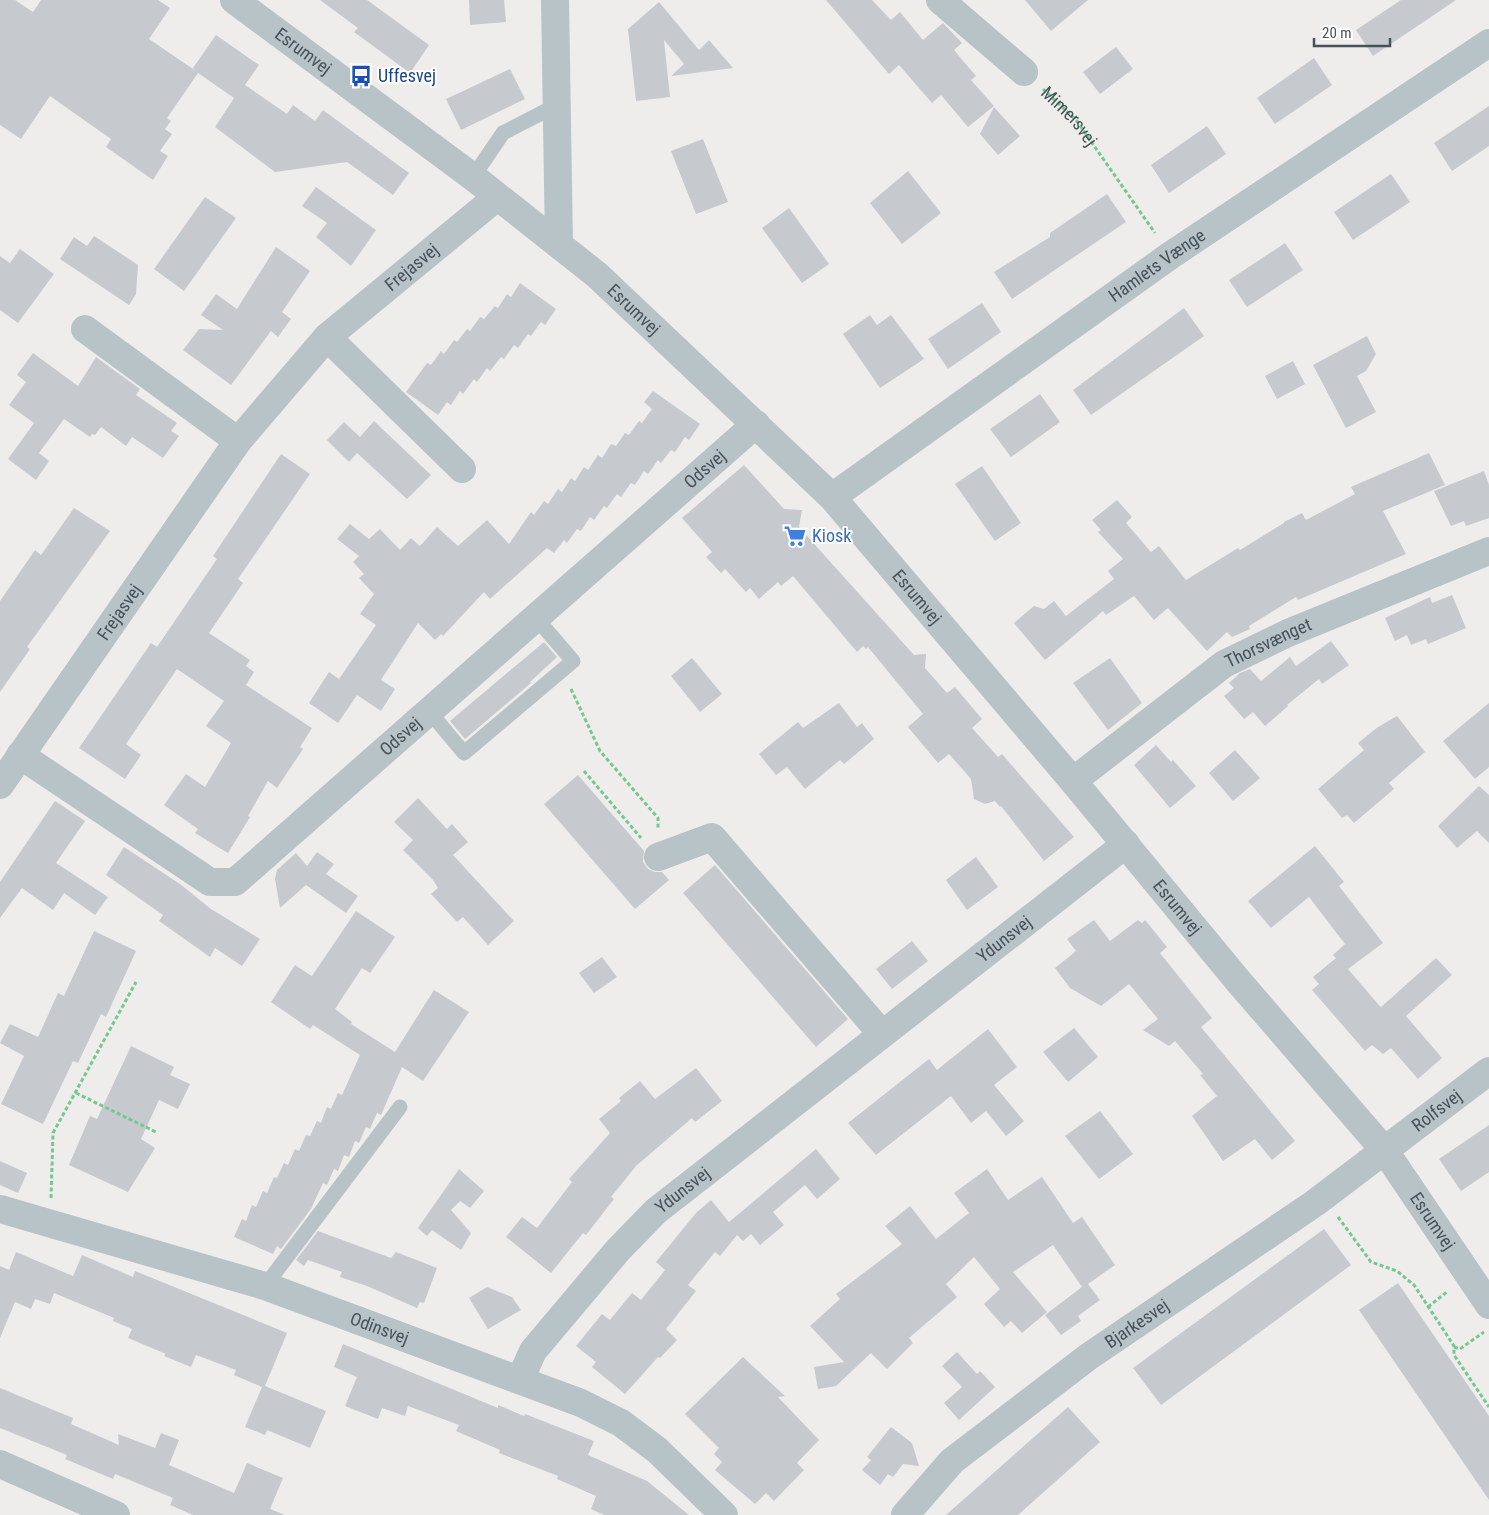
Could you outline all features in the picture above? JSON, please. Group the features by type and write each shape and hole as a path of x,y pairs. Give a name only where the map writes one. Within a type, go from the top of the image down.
{"street":[{"name":"Esrumvej","path":"234,0 473,177 597,274 832,497 1126,844 1239,982 1385,1151 1489,1305"},
{"path":"555,0 558,245"},
{"name":"Mimersvej","path":"940,0 1024,72"},
{"name":"Hamlets Vænge","path":"832,497 1171,255 1489,43"},
{"name":"Frejasvej","path":"0,785 238,441 327,337 497,197"},
{"path":"85,329 238,441"},
{"path":"327,337 462,469"},
{"name":"Odsvej","path":"20,755 210,882 235,882 756,424"},
{"name":"Thorsvænget","path":"1073,781 1224,664 1288,633 1489,550"},
{"path":"658,857 712,837 882,1034"},
{"name":"Ydunsvej","path":"520,1380 534,1351 618,1250 656,1211 1126,844"},
{"name":"Rolfsvej","path":"1385,1151 1489,1071"},
{"name":"Bjarkesvej","path":"906,1515 952,1461 1088,1357 1323,1196 1385,1151"},
{"name":"Odinsvej","path":"0,1209 266,1286 581,1403 621,1423 658,1450 724,1515"},
{"path":"0,1464 116,1515"}],"lane":[{"path":"473,177 503,133 557,105"},
{"path":"429,711 464,753 573,662 536,618"},
{"path":"266,1286 400,1108"}],"path":[{"name":"Mimersvej","path":"1024,72 1076,120 1171,255"},
{"path":"562,671 600,751 658,818 658,857"},
{"path":"584,771 658,857"},
{"path":"50,1223 53,1133 136,982"},
{"path":"76,1093 156,1132"},
{"path":"1323,1196 1371,1262 1397,1271 1414,1285 1454,1346 1460,1349 1489,1328"},
{"path":"1454,1346 1454,1355 1488,1402 1489,1407"}],"building":[{"path":"0,0 15,0 33,12 41,0 158,0 170,8 149,39 196,71 193,68 216,35 259,65 245,85 287,114 293,105 315,121 323,110 409,173 393,195 347,162 275,172 215,127 234,98 198,73 167,118 171,121 165,129 172,134 160,151 168,156 153,180 106,147 111,139 50,96 21,139 0,125"},
{"path":"320,0 367,0 429,45 410,73 354,32 358,28"},
{"path":"469,0 504,0 506,22 470,25"},
{"path":"826,0 872,0 891,20 900,12 923,40 943,23 962,43 954,50 976,76 971,80 994,106 968,127 941,95 932,103 899,65 889,74"},
{"path":"1025,0 1088,0 1051,31"},
{"path":"1401,0 1456,0 1373,56 1356,30"},
{"path":"659,2 699,50 709,40 733,68 671,76 684,64 664,40 670,97 636,101 628,29"},
{"path":"1116,47 1133,69 1100,94 1083,72"},
{"path":"1314,58 1332,85 1275,124 1257,98"},
{"path":"510,69 525,99 461,130 446,99"},
{"path":"1489,106 1489,146 1452,171 1434,143"},
{"path":"994,107 1020,136 998,155 980,134"},
{"path":"1207,126 1226,154 1169,193 1151,165"},
{"path":"703,139 728,202 696,214 671,151"},
{"path":"908,171 941,213 902,244 870,203"},
{"path":"1391,174 1410,202 1353,240 1334,212"},
{"path":"316,187 376,230 351,266 316,237 327,223 302,206"},
{"path":"1107,194 1126,222 1012,299 994,272 1050,237 1050,233"},
{"path":"205,197 236,218 184,291 154,269"},
{"path":"789,208 829,264 802,283 762,228"},
{"path":"94,236 138,265 136,294 129,305 60,259 74,237 87,246"},
{"path":"1285,243 1303,270 1247,307 1229,280"},
{"path":"276,247 310,271 282,312 291,319 278,337 271,331 231,385 183,350 199,329 223,330 201,315 216,294 237,309"},
{"path":"20,249 54,274 18,323 0,310 0,256 10,263"},
{"path":"520,283 556,309 545,325 541,322 531,336 528,334 518,348 514,345 504,359 501,357 490,371 487,368 477,382 474,379 463,394 460,391 451,405 447,402 438,415 406,392 427,363 431,365 441,351 444,354 454,340 457,342 467,329 470,331 480,317 484,319 495,306 498,308 507,294 511,297"},
{"path":"982,303 1001,332 948,369 928,339"},
{"path":"1184,308 1204,336 1091,415 1073,390"},
{"path":"870,315 877,325 891,315 924,359 880,388 843,334"},
{"path":"1367,336 1376,354 1366,371 1357,376 1376,412 1346,428 1313,365"},
{"path":"33,353 78,386 96,357 140,389 136,395 177,423 171,431 179,436 163,458 132,437 126,446 101,427 95,435 92,434 90,437 64,419 39,453 49,461 36,480 8,459 34,423 9,405 26,382 17,375"},
{"path":"1293,361 1305,384 1277,399 1265,376"},
{"path":"653,391 700,424 689,440 685,437 675,452 671,450 661,463 658,460 648,474 644,471 635,485 631,483 621,497 617,494 607,508 604,506 594,520 590,517 581,531 577,529 567,543 564,540 554,553 547,548 490,599 484,592 443,636 441,634 435,640 418,623 381,680 395,689 381,711 357,695 338,723 309,703 329,672 339,679 376,625 360,614 374,594 359,578 364,574 353,562 359,556 337,539 350,524 369,539 380,529 400,550 411,538 420,546 437,527 458,546 487,520 509,544 531,512 534,515 544,501 548,504 558,489 562,492 571,478 575,481 584,467 588,470 598,455 602,458 611,444 616,446 625,433 629,435 639,421 642,423 652,409 644,402"},
{"path":"1040,394 1060,422 1011,457 990,429"},
{"path":"374,421 431,475 407,499 357,453 349,462 327,440 344,422 360,437"},
{"path":"1429,453 1445,485 1383,511 1406,554 1298,600 1296,597 1249,626 1250,629 1232,637 1227,632 1207,651 1168,608 1154,620 1134,596 1106,615 1103,611 1045,660 1014,623 1034,606 1044,609 1054,601 1066,616 1114,579 1108,571 1123,559 1098,532 1101,530 1092,520 1117,500 1132,517 1126,523 1151,552 1159,546 1186,580 1238,548 1240,550 1284,522 1302,513 1306,520 1355,494 1351,487"},
{"path":"281,454 310,474 238,579 243,583 209,633 250,660 246,666 254,672 246,685 312,728 300,747 303,749 277,788 268,781 248,816 250,817 228,853 195,833 198,829 164,805 186,774 205,787 231,743 206,726 224,701 177,669 126,744 141,755 125,779 79,748 151,643 157,647 217,559 213,556"},
{"path":"744,465 784,509 802,510 799,527 914,655 926,654 925,668 947,693 955,687 982,719 972,728 998,757 1002,754 1074,837 1044,861 1001,806 995,801 985,804 974,799 971,779 949,754 938,763 908,727 923,714 868,647 866,649 863,646 857,652 793,576 781,586 778,582 759,599 750,588 746,592 725,569 721,573 706,557 712,552 682,518"},
{"path":"982,466 1021,523 995,541 955,484"},
{"path":"1484,471 1489,485 1489,518 1466,526 1464,521 1451,526 1434,491"},
{"path":"74,508 110,531 27,647 30,649 0,692 0,601 35,550 41,555"},
{"path":"1452,595 1466,628 1428,644 1426,639 1411,645 1407,635 1395,641 1385,618 1430,597 1432,603"},
{"path":"1331,641 1349,665 1322,684 1319,679 1265,726 1253,712 1244,719 1224,696 1234,688 1229,683 1240,673 1250,669 1261,681 1290,657 1296,666"},
{"path":"544,642 557,657 531,683 465,739 450,721"},
{"path":"692,658 722,694 700,712 671,676"},
{"path":"1110,658 1142,703 1108,730 1073,683"},
{"path":"839,703 857,727 862,723 874,739 844,764 840,760 805,789 787,767 776,775 759,754 798,722 803,728"},
{"path":"1489,703 1489,767 1475,779 1443,741"},
{"path":"1397,716 1425,752 1389,783 1394,789 1354,823 1347,815 1342,818 1318,789 1364,750 1358,743 1378,727"},
{"path":"1156,745 1171,762 1173,760 1196,786 1170,808 1134,765"},
{"path":"1235,750 1260,778 1233,801 1209,773"},
{"path":"578,775 644,851 643,862 648,869 662,872 669,880 635,909 544,804"},
{"path":"1479,786 1489,795 1489,843 1477,831 1457,848 1438,826"},
{"path":"418,798 447,829 452,824 468,842 453,855 514,921 488,945 463,917 457,922 431,894 438,888 433,880 403,850 413,840 394,822"},
{"path":"55,801 85,821 56,863 108,897 95,915 64,893 53,910 22,888 0,918 0,882"},
{"path":"1315,846 1344,882 1339,886 1383,943 1348,969 1381,1007 1436,958 1452,975 1406,1016 1442,1058 1418,1079 1391,1048 1383,1054 1372,1045 1365,1051 1312,990 1319,984 1313,977 1336,958 1333,955 1345,944 1309,897 1271,928 1248,901"},
{"path":"124,847 180,884 211,909 260,939 242,966 215,948 210,957 159,921 163,915 106,875"},
{"path":"317,852 334,864 326,874 358,896 346,913 306,885 280,908 275,879 277,870 296,853 307,866"},
{"path":"976,857 998,887 967,910 946,880"},
{"path":"715,865 848,1019 816,1047 683,893"},
{"path":"356,911 395,937 370,973 362,968 335,1009 352,1022 351,1024 395,1052 434,990 469,1012 423,1081 402,1067 381,1115 377,1113 370,1129 366,1127 359,1143 355,1141 349,1157 344,1155 338,1171 334,1169 327,1185 323,1183 311,1209 281,1249 277,1246 273,1254 234,1237 242,1219 246,1221 252,1205 256,1207 263,1191 267,1193 274,1177 277,1178 284,1163 288,1165 295,1149 299,1151 306,1135 310,1136 317,1121 321,1123 327,1107 331,1109 338,1093 342,1095 360,1055 313,1025 310,1029 271,1002 295,965 312,976"},
{"path":"1094,920 1110,941 1138,920 1142,923 1145,920 1167,947 1160,953 1212,1018 1201,1027 1295,1141 1272,1160 1255,1139 1223,1161 1192,1116 1217,1096 1200,1075 1203,1074 1175,1041 1169,1046 1143,1030 1158,1019 1129,984 1101,1006 1070,988 1055,968 1076,951 1067,939"},
{"path":"94,931 136,951 106,1017 101,1014 78,1063 73,1061 43,1124 1,1104 24,1056 0,1043 10,1024 38,1037 58,993 64,996"},
{"path":"912,941 928,961 892,989 876,969"},
{"path":"602,957 617,977 594,993 579,973"},
{"path":"1074,1028 1098,1057 1068,1082 1043,1052"},
{"path":"988,1029 1017,1067 994,1085 1024,1121 1006,1136 986,1111 971,1123 951,1096 876,1155 848,1123 929,1059 937,1070"},
{"path":"131,1046 174,1067 170,1075 190,1084 178,1109 159,1100 141,1139 155,1148 128,1192 69,1165 90,1116 97,1119"},
{"path":"696,1068 722,1101 695,1122 692,1118 636,1166 611,1197 614,1199 586,1235 583,1233 551,1273 506,1237 522,1217 537,1228 572,1182 569,1179 610,1133 599,1119 621,1101 619,1098 640,1081 655,1099"},
{"path":"1100,1111 1133,1154 1099,1179 1065,1136"},
{"path":"1489,1125 1489,1172 1461,1191 1439,1159"},
{"path":"816,1149 840,1179 817,1199 805,1185 773,1212 784,1225 760,1245 751,1234 743,1241 737,1235 720,1256 715,1252 688,1285 696,1291 666,1329 677,1340 660,1358 658,1357 625,1394 592,1367 596,1362 576,1346 602,1314 610,1320 632,1293 641,1300 665,1270 656,1262 696,1213 711,1200 729,1222"},
{"path":"0,1161 27,1173 18,1193 0,1185"},
{"path":"459,1169 484,1191 470,1208 460,1201 451,1210 471,1233 461,1250 432,1230 427,1236 418,1228"},
{"path":"987,1169 1008,1200 1042,1177 1073,1223 1082,1217 1115,1265 1088,1284 1100,1300 1078,1316 1081,1321 1061,1335 1045,1315 1082,1287 1053,1245 1013,1272 1047,1312 1022,1333 1011,1321 1004,1327 984,1304 1000,1289 974,1257 946,1284 957,1297 909,1338 913,1343 887,1369 871,1353 836,1386 818,1389 814,1367 844,1362 810,1326 840,1299 836,1294 902,1244 885,1226 910,1206 936,1239 969,1213 954,1193"},
{"path":"1324,1229 1351,1265 1161,1405 1133,1368"},
{"path":"318,1231 391,1258 396,1252 437,1268 424,1303 420,1302 417,1308 367,1286 340,1277 342,1272 308,1260 304,1266 296,1260"},
{"path":"16,1252 73,1276 82,1255 133,1277 135,1271 287,1333 265,1386 326,1411 310,1448 267,1430 265,1435 245,1427 262,1387 234,1375 236,1370 196,1355 191,1367 164,1356 166,1354 128,1338 132,1329 113,1321 114,1318 54,1293 50,1304 35,1299 31,1309 15,1302 0,1338 0,1266 9,1270"},
{"path":"1398,1283 1489,1416 1489,1500 1359,1310"},
{"path":"487,1287 512,1297 521,1310 488,1329 469,1298"},
{"path":"343,1344 498,1408 498,1405 524,1416 525,1414 594,1441 588,1455 647,1481 689,1515 604,1515 591,1509 596,1496 557,1479 558,1476 499,1453 500,1450 456,1431 459,1425 408,1406 405,1416 382,1408 378,1419 345,1406 357,1377 334,1367"},
{"path":"957,1352 977,1374 980,1371 995,1387 959,1420 944,1403 962,1387 942,1366"},
{"path":"743,1357 785,1396 778,1397 819,1440 797,1463 804,1470 774,1501 766,1493 755,1504 715,1470 722,1462 714,1454 719,1448 685,1414"},
{"path":"0,1388 73,1418 71,1424 119,1445 118,1434 155,1448 161,1433 179,1440 169,1465 234,1493 247,1463 283,1478 270,1509 285,1515 193,1515 170,1505 173,1498 115,1474 113,1479 65,1459 67,1455 0,1428"},
{"path":"1068,1407 1100,1442 1018,1515 946,1515"},
{"path":"891,1427 912,1443 919,1466 903,1464 893,1477 888,1474 880,1485 862,1470 871,1460 867,1457"}],"place":[{"name":"Uffesvej","path":"361,76"},
{"name":"Kiosk","path":"795,536"}]}
